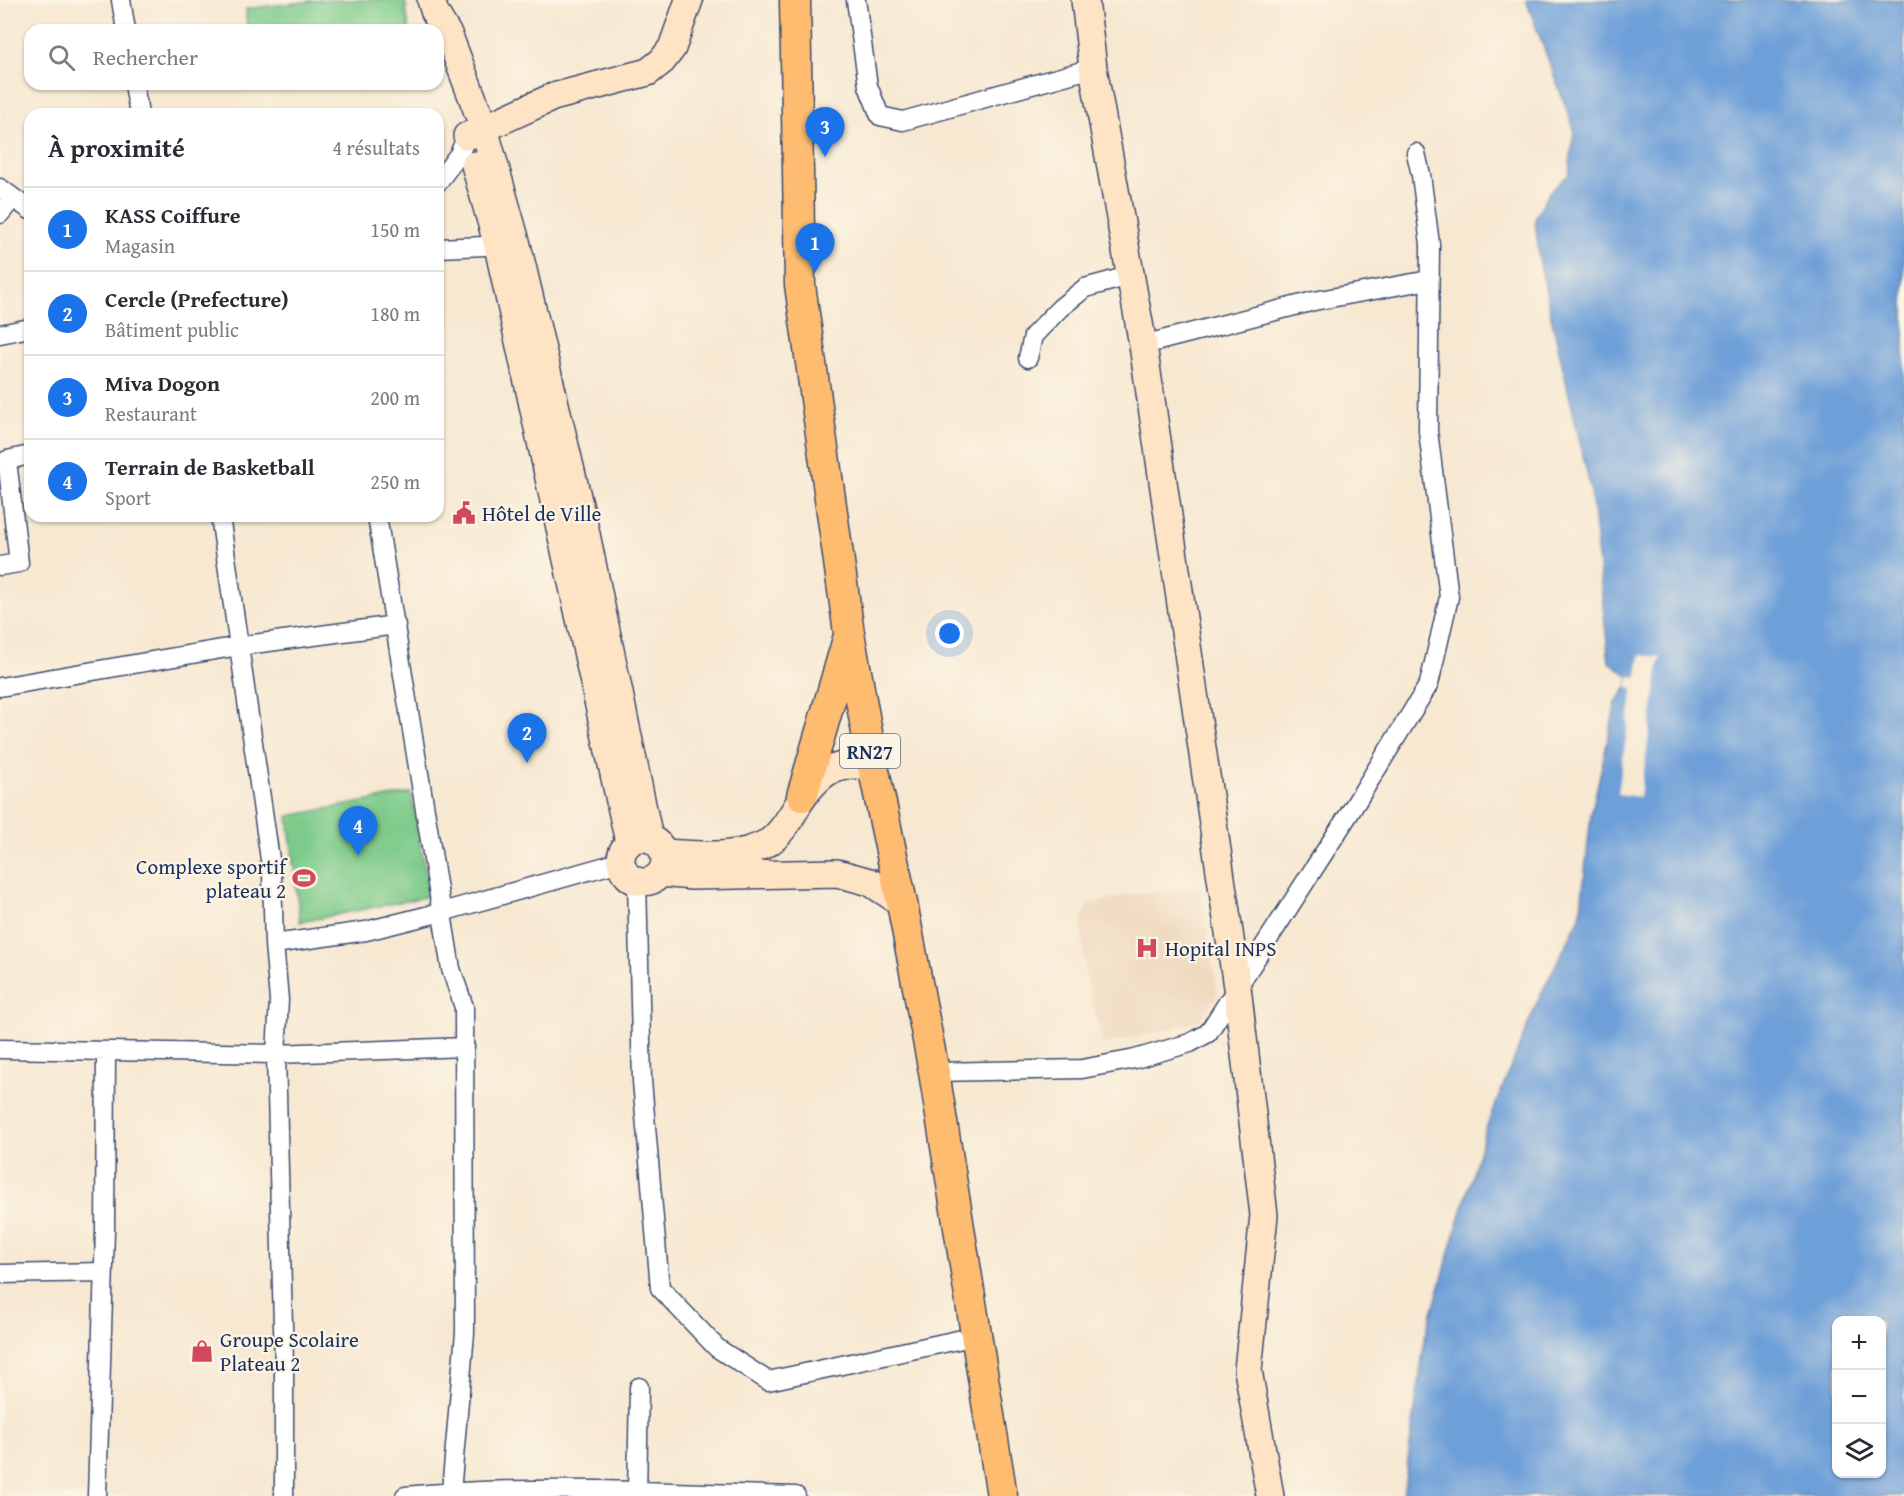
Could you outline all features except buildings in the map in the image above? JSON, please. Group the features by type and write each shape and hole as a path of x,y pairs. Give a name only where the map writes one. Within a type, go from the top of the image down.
{"main road":[{"name":"RN27","path":"795,0 800,285 849,633 934,1072 1002,1496"},
{"path":"802,795 849,633"}],"street":[{"path":"121,0 125,24"},
{"path":"444,174 476,132 554,97 648,72 662,61 672,48 689,0"},
{"path":"856,0 868,87 880,116 903,121 1093,68"},
{"path":"1085,0 1093,68 1143,345 1237,987 1264,1215 1248,1370 1270,1496"},
{"path":"444,29 449,36 507,245 574,537 644,859 642,1081 660,1288 717,1348 768,1382 976,1336"},
{"path":"444,63 476,132"},
{"path":"135,90 138,108"},
{"path":"934,1072 1082,1069 1135,1059 1190,1043 1208,1033 1349,814 1429,684 1449,597 1428,431 1430,244 1416,153"},
{"path":"0,214 7,193 24,206"},
{"path":"444,248 507,245"},
{"path":"1028,358 1033,336 1060,308 1085,288 1129,276"},
{"path":"1143,345 1314,301 1429,280"},
{"path":"0,334 24,329"},
{"path":"0,566 19,563 7,460 24,456"},
{"path":"221,522 272,873 274,944 279,1000 276,1054 284,1365 284,1496"},
{"path":"378,522 451,969 464,1007 465,1333 450,1492"},
{"path":"0,687 239,646 396,625"},
{"path":"274,944 366,931 644,859 715,855 749,850 770,841 785,827 802,795 826,774 839,766 873,766"},
{"path":"644,859 692,876 837,873 870,882 902,903"},
{"path":"0,1049 276,1054 465,1047"},
{"path":"97,1496 104,1272 106,1052"},
{"path":"0,1274 104,1272"},
{"path":"637,1494 639,1388"},
{"path":"405,1496 450,1492 796,1496"}],"shaded area":[{"name":"Hopital INPS","path":"1200,888 1218,994 1200,1021 1103,1045 1085,974 1081,922 1088,904 1123,896 1146,893 1166,894"}],"green space":[{"path":"320,0 405,0 408,24 247,24 246,9"},
{"path":"411,793 430,896 300,922 288,816"}],"water":[{"path":"1526,0 1904,0 1904,1496 1403,1496 1425,1337 1486,1128 1538,1000 1580,917 1591,815 1616,702 1627,688 1629,676 1609,662 1591,491 1539,258 1535,219 1549,193 1569,174 1574,129"}],"pier":[{"path":"1640,655 1660,657 1640,797 1618,794 1633,689 1627,688 1629,676 1637,677"}],"place":[{"name":"Miva Dogon","path":"825,157"},
{"name":"KASS Coiffure","path":"815,273"},
{"name":"Hôtel de Ville","path":"464,513"},
{"name":"Cercle (Prefecture)","path":"527,763"},
{"name":"Terrain de Basketball","path":"358,856"},
{"name":"Complexe sportif plateau 2","path":"304,878"},
{"name":"Hopital INPS","path":"1147,948"},
{"name":"Groupe Scolaire Plateau 2","path":"202,1351"}]}
